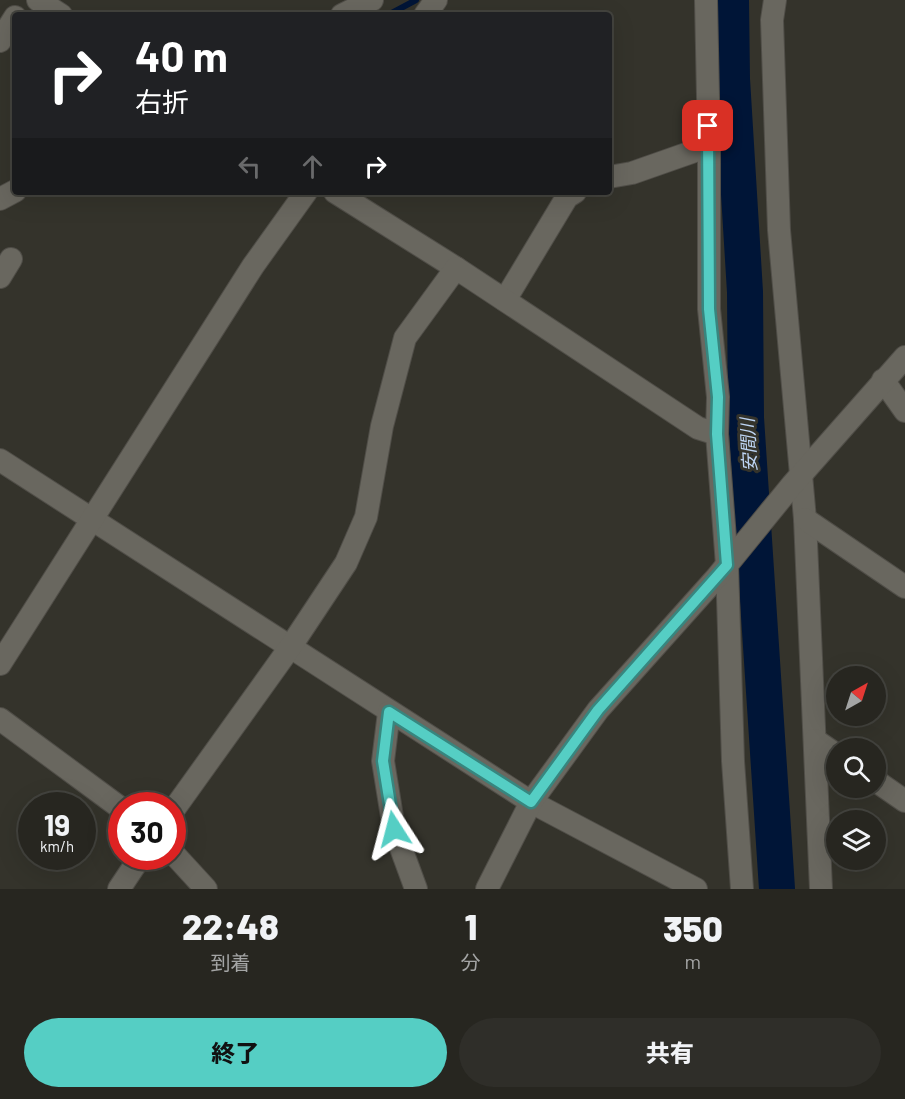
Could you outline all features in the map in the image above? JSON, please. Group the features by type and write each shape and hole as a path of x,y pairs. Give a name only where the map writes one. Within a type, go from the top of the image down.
{"street":[{"path":"38,0 57,12"},
{"path":"348,12 372,0"},
{"path":"705,0 709,146 709,309 718,397 717,434 727,564 733,761 742,889"},
{"path":"775,0 772,20 779,230 796,481 805,519 821,889"},
{"path":"0,41 12,22"},
{"path":"612,176 632,173 709,146"},
{"path":"0,664 253,266 304,195"},
{"path":"340,195 456,268 698,428 717,434"},
{"path":"505,300 570,195"},
{"path":"186,792 291,646 346,563 366,517 382,426 405,338 456,268"},
{"path":"487,889 531,802 598,710 905,357"},
{"path":"883,380 905,411"},
{"path":"0,460 531,802 696,889"},
{"path":"805,519 905,587"},
{"path":"389,712 383,761 394,829 416,889"},
{"path":"0,719 108,799"},
{"path":"814,740 826,748"},
{"path":"886,788 905,801"},
{"path":"186,867 206,889"},
{"path":"119,889 132,870"}],"waterway":[{"path":"394,12 416,0"},
{"name":"安間川","path":"731,0 732,79 745,292 746,418 777,889"}],"route":[{"path":"394,829 383,761 389,712 531,802 598,710 727,565 717,434 718,397 709,309 708,126"}]}
